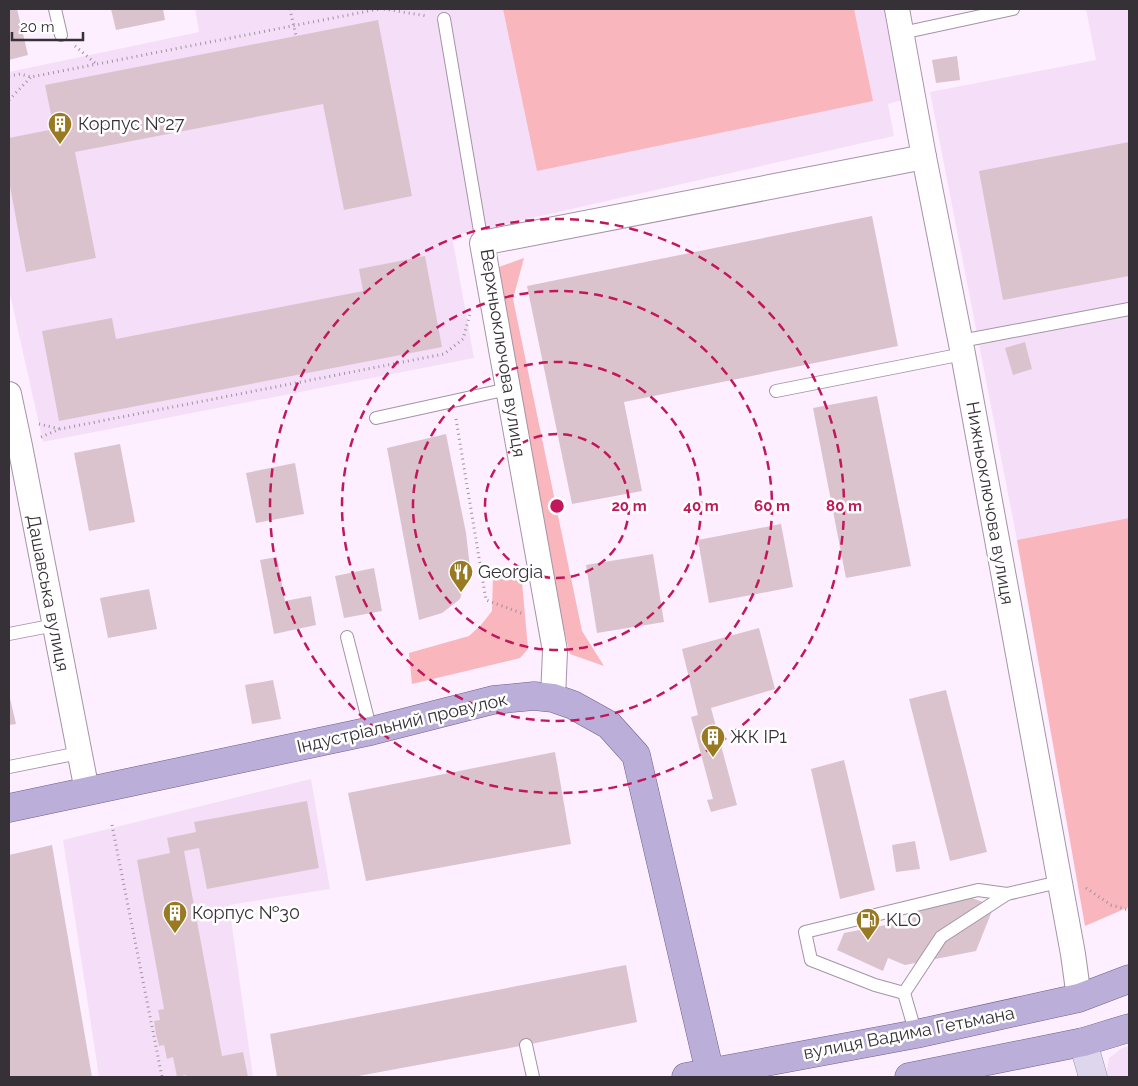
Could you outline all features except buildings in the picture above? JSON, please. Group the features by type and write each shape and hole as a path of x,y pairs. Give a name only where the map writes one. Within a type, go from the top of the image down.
{"main road":[{"name":"Індустріальний провулок","path":"9,808 371,731 493,700 534,696 553,698 573,705 609,725 636,755 698,1075"},
{"name":"вулиця Вадима Гетьмана","path":"698,1075 916,1034 1079,998 1129,979"},
{"path":"909,1077 1084,1042 1129,1028"},
{"path":"1084,1042 1093,1077"}],"street":[{"name":"Нижньоключова вулиця","path":"896,9 962,348 1079,998"},
{"name":"Верхньоключова вулиця","path":"553,698 555,651 482,243 924,157"},
{"name":"Дашавська вулиця","path":"9,394 14,447 55,625 87,791"}],"lane":[{"path":"56,9 61,35"},
{"path":"900,32 1013,9"},
{"path":"444,19 482,243"},
{"path":"776,391 1129,309"},
{"path":"376,418 508,389"},
{"path":"9,634 55,625"},
{"path":"347,637 371,731"},
{"path":"9,767 79,753"},
{"path":"916,1034 904,993 941,937 1007,894 1059,882"},
{"path":"904,993 875,985 811,960 805,932 978,890 1007,894"},
{"path":"526,1045 533,1077"}],"path":[{"path":"290,9 296,36"},
{"path":"9,76 20,74 31,77 379,9"},
{"path":"384,9 444,19"},
{"path":"61,35 95,64"},
{"path":"9,100 31,77"},
{"path":"35,423 60,429 444,354"},
{"path":"453,401 486,600 549,623"},
{"path":"112,825 162,1077"},
{"path":"1082,886 1111,905 1129,910"}],"shaded area":[{"path":"195,9 896,9 913,97 888,104 894,136 452,236 474,358 43,442 9,290 9,72 199,32"},
{"path":"503,9 854,9 873,101 537,171"},
{"path":"1086,9 1129,9 1129,518 1017,540 930,92 1096,60"},
{"path":"524,258 513,299 582,631 604,666 570,654 553,587 496,268"},
{"path":"1129,518 1129,907 1085,926 1017,540"},
{"path":"521,571 528,649 520,658 412,684 409,653 469,636 492,611 493,576"},
{"path":"311,779 330,889 229,905 253,1077 99,1077 63,840"},
{"path":"1129,1046 1129,1077 1106,1077 1109,1058 1122,1048"}],"place":[{"name":"Корпус №27","path":"60,145"},
{"name":"Georgia","path":"461,593"},
{"name":"ЖК IP1","path":"713,758"},
{"name":"Корпус №30","path":"175,934"},
{"name":"KLO","path":"868,941"}]}
